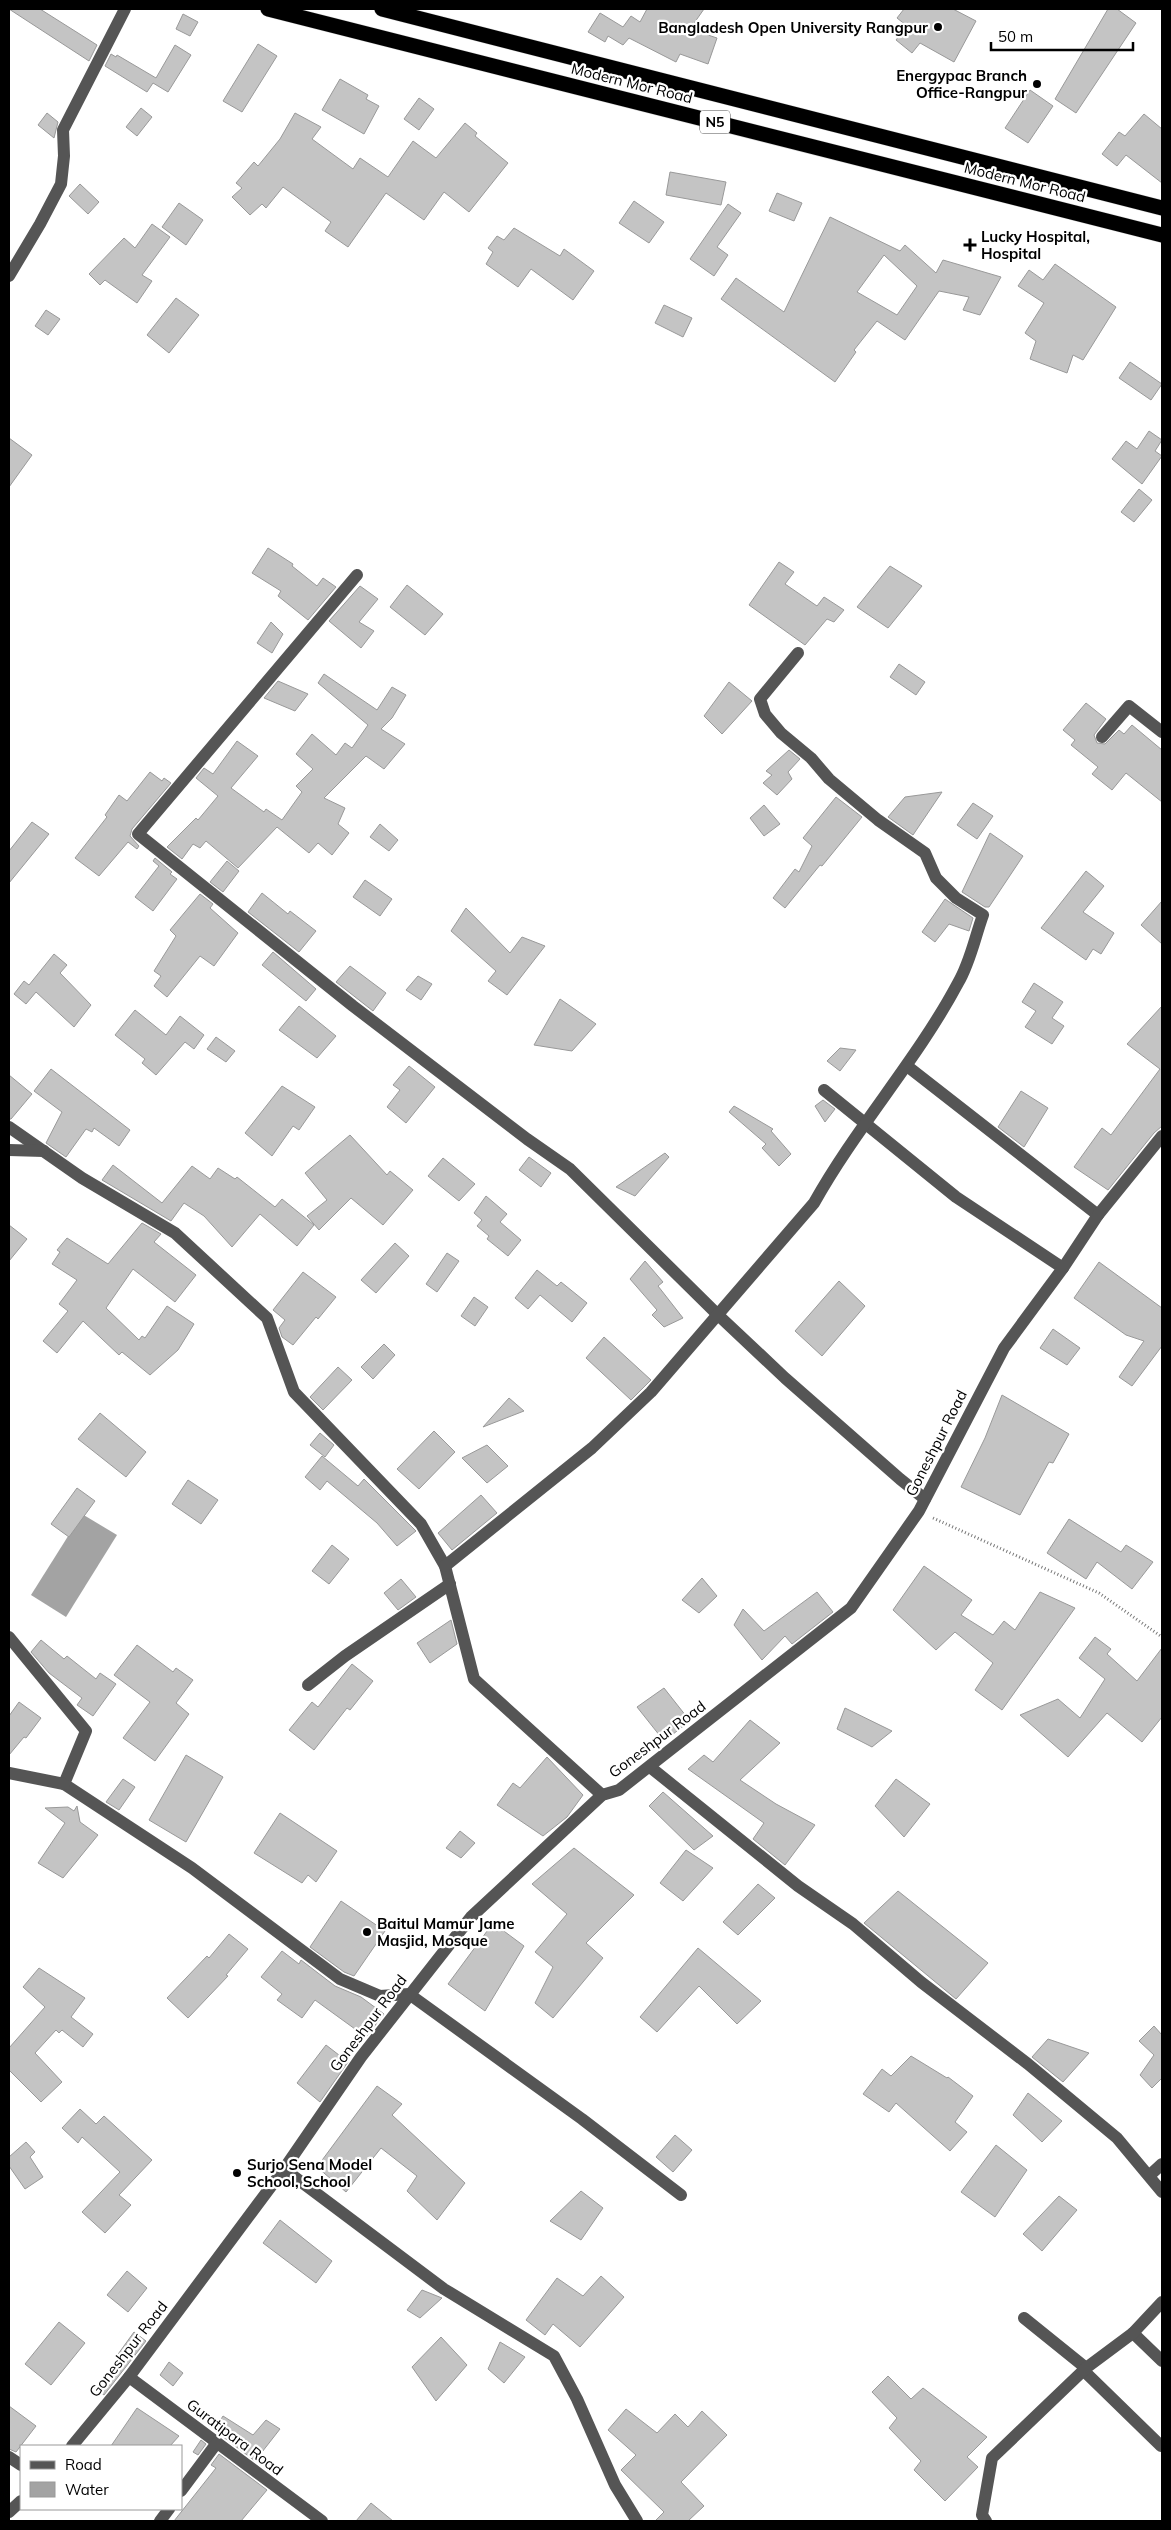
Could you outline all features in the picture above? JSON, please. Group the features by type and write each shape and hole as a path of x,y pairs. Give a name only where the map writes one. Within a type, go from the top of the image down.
{"highway":[{"name":"Modern Mor Road","path":"268,9 1162,235"},
{"name":"Modern Mor Road","path":"382,9 1162,208"}],"street":[{"path":"9,276 61,184 63,130 125,9"},
{"path":"357,575 138,834 353,1006 527,1139 570,1169 716,1314 785,1378 900,1479 925,1498"},
{"path":"445,1566 592,1448 651,1392 716,1314 814,1203 831,1173 907,1066 959,982 983,915 956,898 936,878 926,853 878,820 829,779 765,714 760,699 798,653"},
{"path":"1102,737 1129,706 1162,732"},
{"path":"907,1066 1098,1215"},
{"path":"824,1090 956,1197 1063,1268"},
{"path":"9,1127 82,1178 175,1233 267,1318 294,1392 421,1524 445,1566 474,1679 602,1795"},
{"name":"Goneshpur Road","path":"73,2445 129,2377 284,2169 361,2057 470,1917 602,1795 619,1790 650,1767 851,1608 919,1511 1004,1348 1063,1268 1098,1215 1162,1136"},
{"path":"9,1150 44,1151"},
{"path":"308,1684 345,1656 450,1584"},
{"path":"9,1637 86,1731 64,1784"},
{"path":"650,1767 798,1886 853,1924 921,1982 1028,2064 1117,2138 1150,2175 1162,2192"},
{"path":"9,1773 64,1784 192,1868 340,1979 380,1996 409,1994 681,2195"},
{"path":"1150,2175 1162,2164"},
{"path":"284,2169 444,2289 554,2356 577,2399 615,2485 637,2521"},
{"path":"986,2521 982,2515 992,2458 1084,2369 1133,2333 1162,2302"},
{"path":"1024,2318 1084,2369 1162,2446"},
{"path":"1133,2333 1162,2361"},
{"name":"Guratipara Road","path":"129,2377 216,2444 322,2521"},
{"path":"182,2490 216,2444"},
{"path":"9,2457 20,2464"},
{"path":"9,2512 20,2502"},
{"path":"160,2521 168,2510"}],"path":[{"path":"919,1511 1099,1593 1162,1637"}],"water":[{"path":"82,1514 117,1535 66,1617 31,1595"}],"building":[{"path":"9,9 40,9 97,45 89,61"},
{"path":"647,9 704,9 690,29 717,38 708,64 680,54 676,62 629,38 623,45 608,36 605,42 588,32 600,13 623,27 631,16 640,22"},
{"path":"904,9 953,9 976,21 954,62 920,43 912,53 896,40 907,26 897,18"},
{"path":"1108,9 1117,9 1136,23 1076,113 1055,99"},
{"path":"183,14 198,22 190,36 176,29"},
{"path":"258,44 277,56 242,112 223,101"},
{"path":"175,45 191,55 168,92 153,83 147,92 105,66 111,54 116,57 117,55 156,78"},
{"path":"340,79 368,95 366,99 379,106 364,134 322,110"},
{"path":"1030,90 1053,106 1028,143 1005,128"},
{"path":"419,98 434,109 419,130 404,119"},
{"path":"141,108 152,117 137,136 126,127"},
{"path":"47,113 58,122 54,138 38,125"},
{"path":"295,113 321,127 312,139 353,169 360,158 388,177 413,141 436,158 465,123 477,133 475,136 508,163 469,212 444,192 424,220 386,193 348,247 325,231 331,222 283,187 266,208 262,204 250,215 232,197 242,188 236,183 254,162 258,166 280,139"},
{"path":"1144,114 1162,129 1162,183 1126,155 1117,166 1102,154 1119,132 1125,136"},
{"path":"670,172 726,182 721,205 666,195"},
{"path":"80,184 99,202 88,214 69,196"},
{"path":"777,193 802,203 794,221 769,211"},
{"path":"634,201 664,222 649,243 619,223"},
{"path":"179,203 203,220 186,245 162,227"},
{"path":"728,204 741,213 717,247 728,255 714,276 690,259"},
{"path":"830,217 900,251 905,245 936,273 943,260 1001,277 980,315 963,310 969,297 939,291 905,340 877,321 854,350 856,352 835,382 721,299 736,278 784,312","holes":["884,255 917,286 897,315 857,292"]},
{"path":"152,224 170,237 142,275 152,281 137,303 105,280 100,285 89,274 124,238 135,248"},
{"path":"514,228 560,256 564,249 594,271 573,300 531,269 518,287 486,264 493,252 488,248 497,236 504,240"},
{"path":"1055,264 1116,307 1083,360 1073,355 1067,373 1030,359 1036,341 1025,333 1044,303 1018,286 1029,270 1043,280"},
{"path":"176,298 199,315 169,353 147,335"},
{"path":"664,305 692,318 683,337 655,323"},
{"path":"46,310 60,319 48,335 35,326"},
{"path":"1130,362 1162,384 1151,400 1119,378"},
{"path":"1149,431 1162,440 1155,451 1162,456 1142,484 1112,459 1126,441 1137,449"},
{"path":"9,438 32,455 9,487"},
{"path":"1139,489 1152,500 1134,522 1121,512"},
{"path":"268,548 293,564 292,566 317,586 323,578 336,587 308,620 278,596 281,591 252,573"},
{"path":"779,562 794,572 785,584 817,606 824,597 844,610 834,622 827,619 805,645 749,605"},
{"path":"890,566 922,586 888,628 857,607"},
{"path":"407,585 443,614 425,635 390,607"},
{"path":"360,586 378,599 359,622 374,631 361,648 329,621"},
{"path":"271,622 283,634 272,653 257,643"},
{"path":"899,664 925,682 916,695 890,677"},
{"path":"324,674 377,710 392,687 406,695 392,718 381,729 405,744 384,769 366,756 324,798 345,808 338,824 349,833 332,855 318,843 309,853 277,827 238,868 206,841 200,848 193,844 182,859 167,847 196,818 198,820 218,796 196,778 204,768 213,774 237,741 258,756 231,788 264,812 266,809 282,820 302,792 296,786 313,769 296,754 312,734 336,755 345,743 352,748 368,725 318,683"},
{"path":"278,681 308,694 295,711 264,698"},
{"path":"729,682 752,701 722,734 704,716"},
{"path":"1086,703 1106,719 1094,735 1097,743 1105,744 1119,730 1124,734 1132,725 1162,750 1162,802 1126,773 1112,790 1092,774 1098,767 1071,745 1075,740 1063,730"},
{"path":"789,750 800,759 788,772 792,779 777,795 763,783 772,775 766,771"},
{"path":"150,772 162,781 164,778 171,783 132,829 130,836 139,846 137,849 128,842 99,876 75,858 107,817 105,815 119,795 127,801"},
{"path":"942,792 913,835 888,817 905,797"},
{"path":"836,797 862,817 785,908 773,898 795,869 799,872 812,846 803,838"},
{"path":"973,803 993,816 977,839 957,825"},
{"path":"764,805 780,824 764,836 750,818"},
{"path":"32,822 49,834 9,883 9,851"},
{"path":"380,824 398,840 389,851 370,837"},
{"path":"990,833 1023,856 989,907 985,907 962,892"},
{"path":"155,858 172,872 170,874 177,879 153,911 135,897 159,866 153,861"},
{"path":"227,861 239,871 223,892 210,882"},
{"path":"1086,871 1104,886 1083,912 1114,933 1101,954 1093,949 1086,960 1041,928"},
{"path":"365,880 392,899 380,916 353,897"},
{"path":"262,893 288,914 290,911 316,931 299,952 248,912"},
{"path":"200,894 213,904 210,908 238,933 214,966 200,956 167,997 154,986 161,976 154,971 176,936 170,930"},
{"path":"945,899 973,918 969,931 949,924 935,942 922,932"},
{"path":"1162,901 1162,944 1141,925"},
{"path":"466,908 510,953 522,937 545,946 507,995 488,981 496,971 451,931"},
{"path":"273,952 316,989 306,1001 262,965"},
{"path":"54,954 67,965 60,973 91,1005 74,1027 36,992 26,1004 14,994 24,981 29,985"},
{"path":"350,966 386,993 373,1011 336,982"},
{"path":"418,976 432,984 421,1000 406,990"},
{"path":"1034,983 1063,1002 1052,1018 1064,1026 1052,1044 1025,1027 1036,1011 1022,1002"},
{"path":"560,999 596,1024 572,1051 534,1045"},
{"path":"299,1006 336,1036 317,1058 279,1030"},
{"path":"1162,1006 1162,1126 1154,1133 1108,1190 1074,1167 1102,1128 1111,1135 1160,1069 1127,1044"},
{"path":"135,1010 166,1035 180,1016 204,1035 194,1049 185,1042 156,1075 142,1063 145,1059 115,1035"},
{"path":"216,1037 235,1051 226,1062 207,1049"},
{"path":"840,1048 856,1050 840,1071 827,1061"},
{"path":"409,1066 435,1087 406,1123 387,1107 400,1090 393,1085"},
{"path":"51,1069 130,1130 119,1146 94,1128 92,1132 86,1129 66,1157 46,1143 62,1112 34,1091"},
{"path":"9,1075 32,1094 11,1119 9,1119"},
{"path":"282,1086 315,1107 299,1130 293,1126 272,1156 245,1133"},
{"path":"1021,1091 1048,1108 1024,1147 998,1127"},
{"path":"823,1100 835,1109 825,1122 815,1106"},
{"path":"734,1106 773,1129 771,1131 791,1154 779,1166 762,1148 766,1144 729,1112"},
{"path":"350,1135 387,1175 390,1171 413,1190 383,1225 351,1198 319,1230 307,1216 327,1200 305,1173"},
{"path":"665,1153 669,1157 635,1196 616,1187"},
{"path":"529,1157 551,1173 541,1187 519,1170"},
{"path":"443,1158 475,1184 459,1201 428,1176"},
{"path":"113,1165 162,1203 192,1166 210,1179 218,1168 235,1179 237,1177 275,1207 282,1199 314,1225 297,1246 260,1214 232,1247 204,1216 184,1203 171,1221 102,1180"},
{"path":"486,1196 507,1214 500,1222 521,1240 508,1256 487,1239 489,1236 477,1226 482,1220 474,1213"},
{"path":"142,1223 161,1234 154,1242 196,1275 175,1302 133,1269 106,1308 139,1340 142,1336 145,1338 167,1306 194,1324 178,1350 150,1375 122,1352 119,1355 83,1321 57,1353 43,1341 68,1311 59,1304 77,1280 52,1264 60,1252 57,1250 67,1238 108,1264"},
{"path":"9,1225 27,1239 9,1261"},
{"path":"395,1243 409,1256 376,1293 361,1280"},
{"path":"447,1253 459,1261 437,1292 426,1284"},
{"path":"645,1261 663,1282 658,1286 683,1318 664,1327 652,1315 657,1310 630,1279"},
{"path":"1099,1262 1162,1308 1162,1346 1132,1386 1119,1377 1144,1341 1126,1335 1074,1298"},
{"path":"537,1270 557,1286 561,1282 587,1303 572,1322 540,1295 528,1309 515,1298"},
{"path":"303,1272 336,1297 318,1319 316,1317 293,1345 282,1337 279,1328 285,1320 273,1310"},
{"path":"839,1281 865,1306 822,1356 795,1331"},
{"path":"474,1297 488,1307 475,1326 461,1316"},
{"path":"1053,1329 1080,1348 1067,1365 1040,1348"},
{"path":"604,1337 651,1380 631,1400 586,1358"},
{"path":"384,1344 395,1355 373,1379 361,1367"},
{"path":"338,1367 352,1380 323,1410 310,1397"},
{"path":"1002,1395 1069,1434 1053,1463 1049,1462 1020,1515 961,1487 985,1438"},
{"path":"509,1398 524,1411 483,1427"},
{"path":"100,1413 146,1452 126,1477 78,1439"},
{"path":"434,1431 455,1452 419,1489 397,1469"},
{"path":"320,1433 334,1445 325,1457 310,1445"},
{"path":"487,1445 508,1466 487,1483 462,1458"},
{"path":"322,1456 358,1486 364,1479 416,1531 397,1546 377,1523 327,1481 320,1490 305,1477"},
{"path":"188,1480 218,1500 201,1524 172,1504"},
{"path":"77,1488 95,1501 69,1537 51,1524"},
{"path":"481,1495 497,1513 452,1550 438,1533"},
{"path":"1069,1519 1121,1552 1126,1545 1153,1562 1132,1589 1097,1562 1086,1579 1047,1553"},
{"path":"332,1545 349,1559 329,1584 312,1571"},
{"path":"924,1566 972,1600 961,1615 993,1635 1004,1621 1015,1630 1040,1592 1075,1608 1002,1710 975,1690 993,1663 955,1632 936,1650 893,1610"},
{"path":"702,1578 717,1596 699,1613 682,1600"},
{"path":"401,1579 416,1597 398,1610 384,1593"},
{"path":"817,1592 833,1612 792,1644 785,1636 762,1660 734,1625 743,1609 764,1631"},
{"path":"451,1620 457,1644 430,1663 417,1643"},
{"path":"1095,1637 1111,1649 1107,1654 1137,1681 1162,1648 1162,1717 1142,1742 1107,1713 1068,1757 1020,1715 1058,1699 1080,1718 1105,1679 1079,1658"},
{"path":"41,1640 64,1659 67,1656 96,1679 100,1673 116,1684 93,1716 77,1705 82,1698 49,1673 31,1652"},
{"path":"137,1645 173,1672 176,1668 193,1680 176,1703 189,1714 155,1761 123,1738 150,1702 114,1675"},
{"path":"352,1664 373,1681 350,1710 347,1708 314,1750 289,1730 312,1702 318,1707"},
{"path":"664,1688 690,1721 664,1741 637,1707"},
{"path":"19,1702 41,1718 26,1738 24,1737 9,1755 9,1716"},
{"path":"845,1708 892,1731 872,1747 837,1729"},
{"path":"750,1720 780,1743 740,1780 776,1804 815,1825 785,1865 753,1839 764,1823 688,1769 704,1755 713,1762"},
{"path":"186,1755 223,1777 186,1842 149,1820"},
{"path":"547,1757 583,1795 567,1817 543,1836 497,1805 513,1783 520,1788"},
{"path":"123,1779 135,1787 119,1810 106,1802"},
{"path":"896,1779 930,1804 904,1837 875,1806"},
{"path":"663,1792 713,1836 694,1850 649,1806"},
{"path":"77,1806 80,1822 98,1835 63,1878 38,1863 65,1823 45,1808 68,1807 74,1811"},
{"path":"280,1813 337,1851 316,1882 308,1875 302,1883 254,1853"},
{"path":"460,1831 475,1843 461,1858 446,1848"},
{"path":"574,1848 634,1895 586,1943 603,1958 553,2018 535,2003 553,1967 535,1952 567,1914 532,1884"},
{"path":"686,1850 713,1868 683,1901 660,1883"},
{"path":"758,1884 775,1898 738,1935 723,1922"},
{"path":"898,1891 988,1963 956,1999 864,1923"},
{"path":"341,1901 385,1931 354,1976 344,1972 310,1947"},
{"path":"493,1923 524,1946 485,2011 448,1984"},
{"path":"229,1934 248,1949 226,1975 228,1976 188,2018 167,1998 207,1956 209,1958"},
{"path":"698,1948 761,2001 737,2024 699,1986 657,2032 640,2017"},
{"path":"282,1951 299,1964 301,1960 335,1986 361,1997 384,2014 366,2037 315,2000 302,2018 277,2000 282,1994 261,1977"},
{"path":"39,1968 85,1998 71,2017 93,2034 83,2047 62,2030 59,2033 56,2030 35,2053 62,2082 41,2102 9,2070 9,2048 45,2007 23,1987"},
{"path":"1154,2026 1162,2035 1162,2078 1152,2088 1140,2075 1154,2055 1139,2041"},
{"path":"1048,2039 1089,2053 1063,2082 1032,2057"},
{"path":"326,2045 348,2062 320,2102 297,2083"},
{"path":"911,2056 948,2077 973,2096 955,2122 967,2132 950,2151 896,2103 889,2112 863,2094 882,2069 891,2076"},
{"path":"377,2086 402,2104 392,2115 465,2183 437,2220 407,2191 417,2176 381,2148 346,2192 317,2167"},
{"path":"1028,2093 1062,2121 1042,2142 1013,2115"},
{"path":"80,2109 96,2124 104,2116 152,2160 119,2195 131,2205 105,2233 82,2212 120,2172 82,2137 78,2143 62,2128"},
{"path":"675,2135 692,2150 673,2172 656,2157"},
{"path":"26,2142 35,2152 30,2157 43,2177 25,2189 9,2166 9,2157"},
{"path":"996,2145 1027,2170 995,2217 961,2192"},
{"path":"581,2191 603,2208 581,2240 550,2221"},
{"path":"1059,2196 1077,2210 1042,2251 1023,2234"},
{"path":"280,2220 332,2261 316,2283 263,2243"},
{"path":"127,2271 147,2288 128,2312 107,2295"},
{"path":"601,2276 624,2297 580,2347 553,2324 545,2335 526,2320 557,2278 583,2296"},
{"path":"422,2290 442,2298 420,2318 407,2310"},
{"path":"59,2322 85,2343 51,2385 25,2364"},
{"path":"134,2332 146,2341 104,2395 96,2389 120,2360 116,2357"},
{"path":"441,2337 467,2365 436,2401 412,2367"},
{"path":"500,2342 525,2357 504,2383 488,2369"},
{"path":"169,2362 183,2373 173,2386 160,2375"},
{"path":"888,2376 911,2399 923,2388 987,2437 967,2457 978,2467 945,2501 914,2470 921,2461 889,2428 897,2418 872,2392"},
{"path":"9,2406 36,2426 16,2452 9,2449"},
{"path":"137,2408 179,2436 171,2445 112,2445"},
{"path":"626,2409 657,2433 675,2414 688,2427 702,2411 727,2435 681,2482 704,2506 688,2521 655,2521 664,2512 621,2470 636,2455 608,2430"},
{"path":"223,2416 253,2435 266,2420 280,2429 255,2461 214,2430"},
{"path":"201,2440 206,2444 198,2455 193,2452"},
{"path":"219,2454 267,2490 241,2521 174,2521 216,2468 211,2465"},
{"path":"371,2503 393,2521 356,2521"}],"place":[{"name":"Bangladesh Open University Rangpur","path":"938,27"},
{"name":"Energypac Branch Office-Rangpur","path":"1037,84"},
{"name":"Lucky Hospital, Hospital","path":"970,245"},
{"name":"Baitul Mamur Jame Masjid, Mosque","path":"367,1932"},
{"name":"Surjo Sena Model School, School","path":"237,2173"}]}
